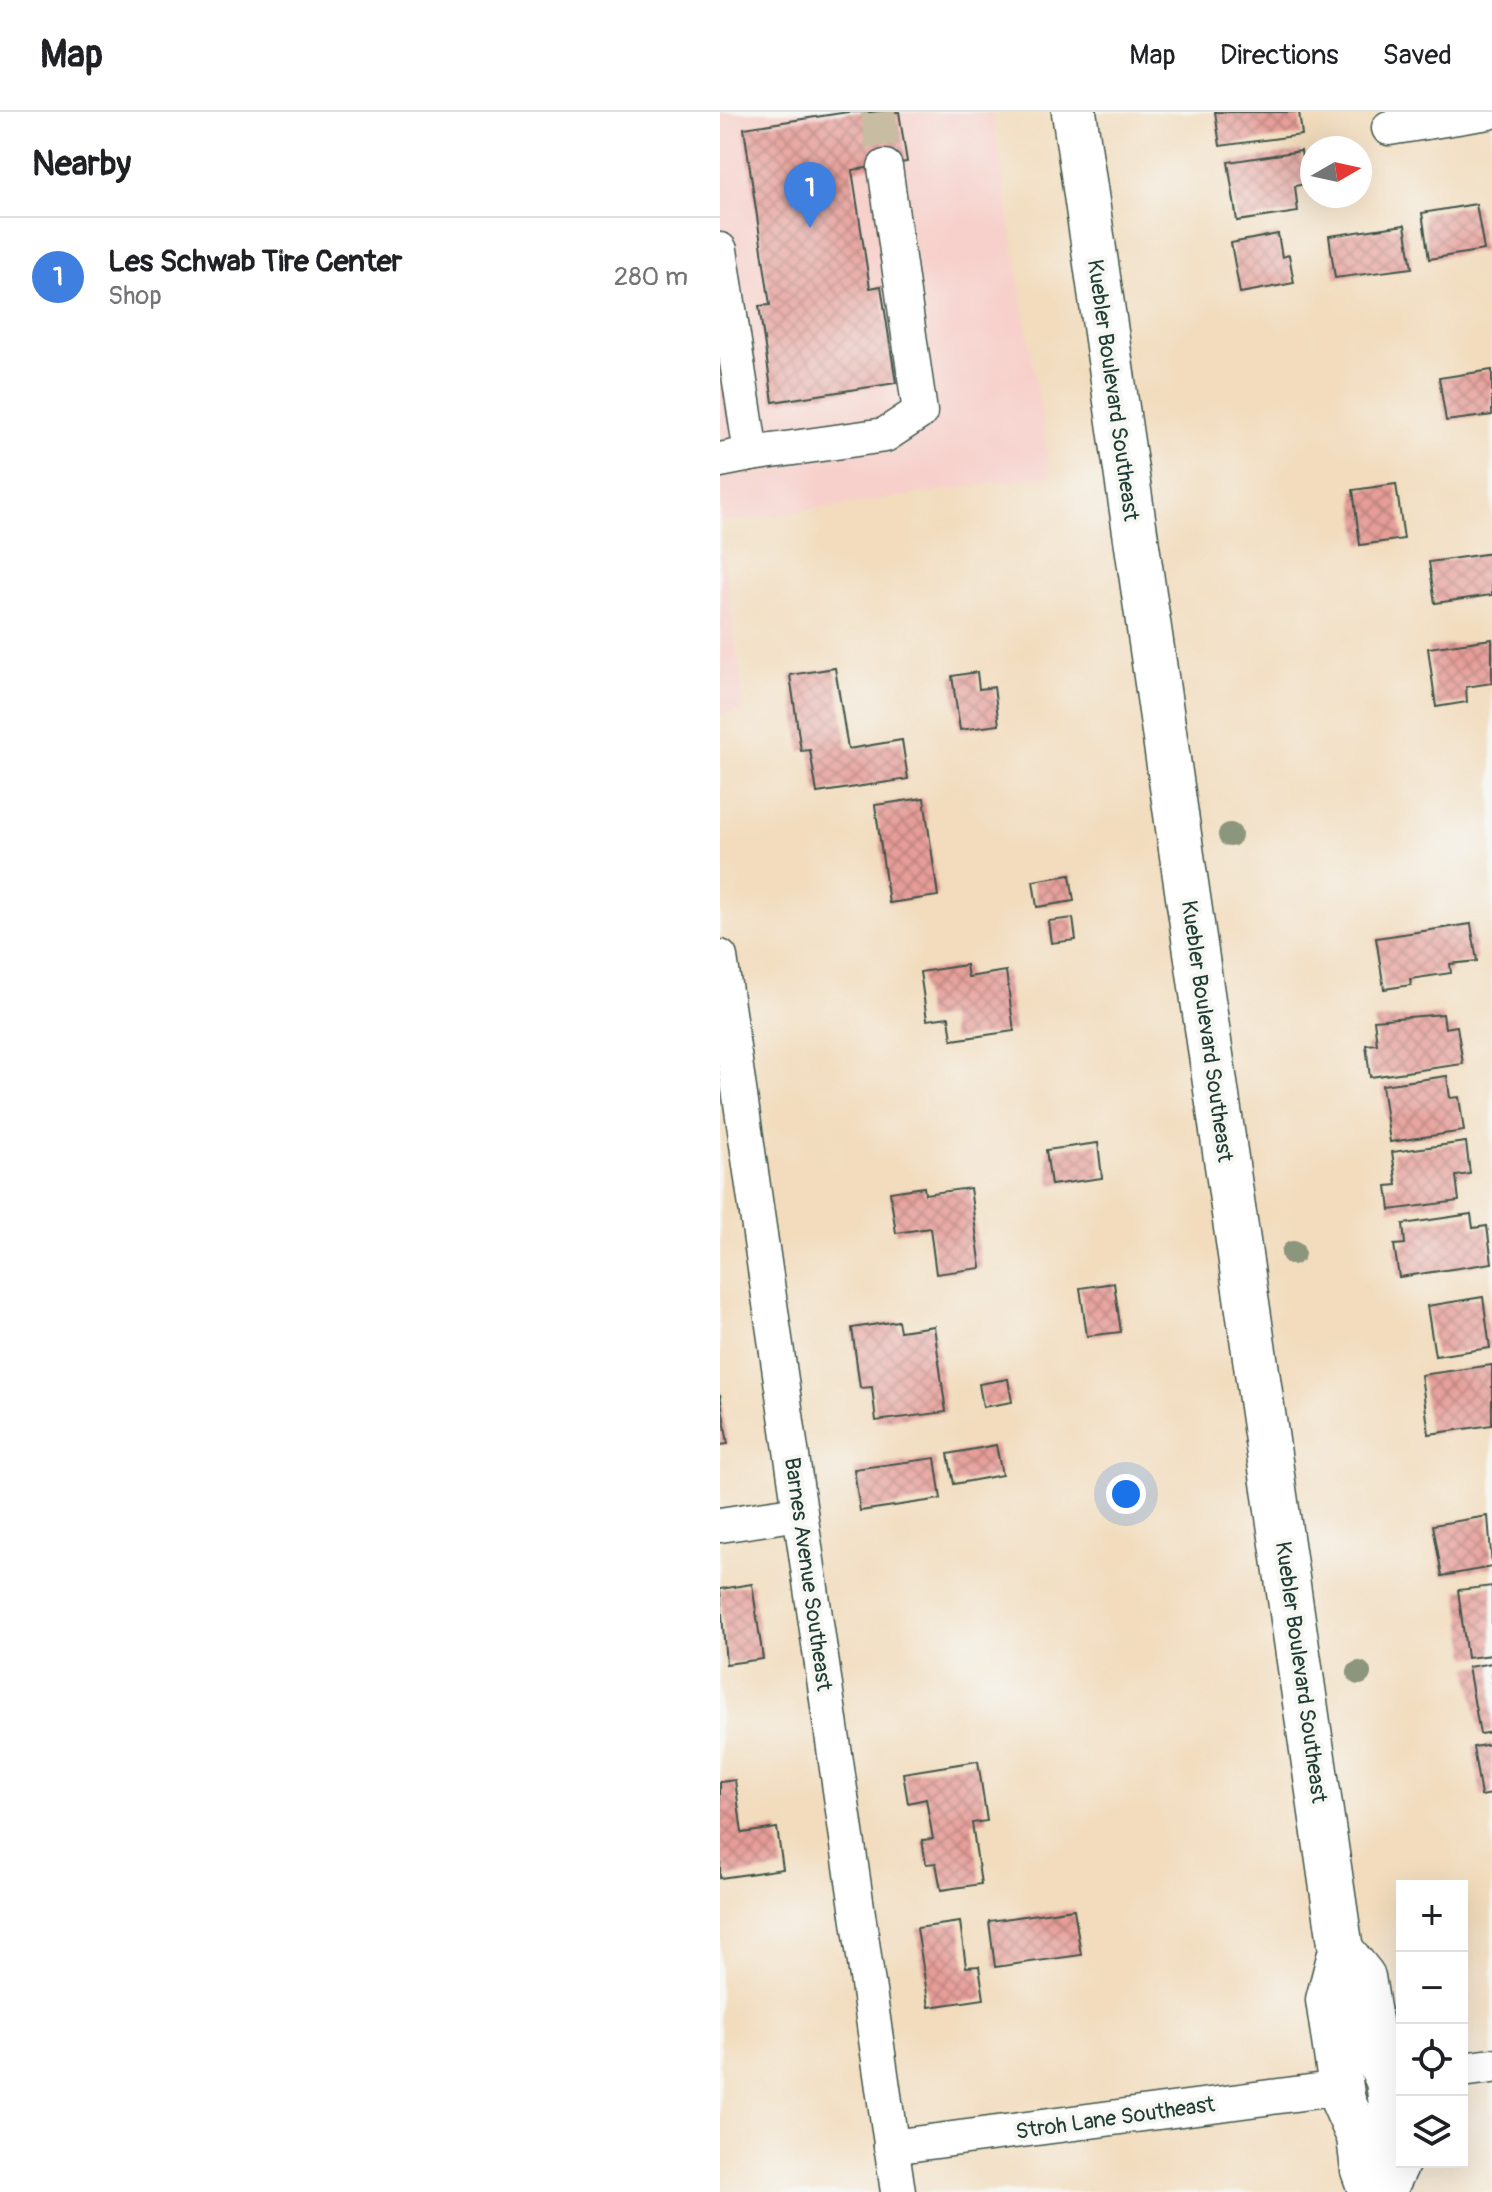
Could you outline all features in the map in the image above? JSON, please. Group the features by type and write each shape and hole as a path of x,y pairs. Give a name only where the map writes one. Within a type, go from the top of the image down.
{"main road":[{"name":"Kuebler Boulevard Southeast","path":"1074,112 1341,1950 1328,2000 1340,2088 1359,2137 1363,2170 1371,2192"},
{"name":"Kuebler Boulevard Southeast","path":"1341,1950 1363,1977 1375,2052 1395,2080 1398,2161 1383,2192"}],"street":[{"path":"1389,128 1489,112"},
{"path":"720,250 735,457 885,435 920,412 885,167"},
{"name":"Barnes Avenue Southeast","path":"720,957 723,1000 898,2192"},
{"path":"720,1525 800,1513"},
{"path":"1468,2069 1492,2066"},
{"name":"Stroh Lane Southeast","path":"891,2147 1340,2088"}],"shaded area":[{"path":"720,112 992,112 1051,475 720,523"},
{"path":"720,533 745,710 720,714"}],"building":[{"path":"848,112 899,112 907,162 852,170 870,288 881,286 896,383 773,402 759,306 770,305 744,128"},
{"path":"1215,112 1299,112 1302,135 1220,146"},
{"path":"1300,151 1300,185 1295,186 1298,212 1237,221 1228,162"},
{"path":"1476,204 1484,250 1429,259 1422,213"},
{"path":"1405,225 1412,268 1335,278 1329,236"},
{"path":"1278,234 1282,257 1289,255 1294,283 1240,293 1231,243"},
{"path":"1492,370 1492,415 1446,421 1439,378"},
{"path":"1396,484 1404,539 1360,545 1353,490"},
{"path":"1492,553 1492,595 1435,603 1429,562"},
{"path":"1492,639 1492,683 1466,687 1467,702 1436,707 1428,648"},
{"path":"835,668 848,749 902,740 908,779 817,793 810,750 801,751 790,675"},
{"path":"977,672 979,689 994,687 999,725 960,730 952,676"},
{"path":"924,798 938,896 889,903 875,805"},
{"path":"1070,875 1074,901 1037,907 1033,881"},
{"path":"1073,918 1076,940 1051,943 1048,921"},
{"path":"1471,924 1477,961 1450,964 1451,973 1410,979 1411,985 1384,989 1376,938"},
{"path":"966,965 968,977 1006,971 1014,1031 952,1040 949,1017 927,1020 920,972"},
{"path":"1443,1014 1445,1028 1457,1026 1463,1064 1370,1077 1366,1045 1377,1044 1374,1020"},
{"path":"1447,1076 1450,1098 1459,1097 1464,1131 1390,1142 1382,1085"},
{"path":"1466,1142 1470,1174 1456,1176 1459,1201 1390,1210 1387,1186 1397,1185 1392,1152"},
{"path":"1098,1143 1102,1178 1051,1185 1046,1150"},
{"path":"924,1187 925,1194 970,1188 981,1268 936,1274 930,1228 896,1233 890,1192"},
{"path":"1471,1214 1473,1228 1487,1226 1492,1263 1399,1277 1394,1245 1405,1244 1403,1224"},
{"path":"1114,1283 1121,1332 1087,1336 1080,1288"},
{"path":"1483,1297 1490,1348 1435,1356 1427,1306"},
{"path":"898,1321 900,1331 934,1326 946,1412 876,1421 872,1387 860,1388 852,1328"},
{"path":"1492,1365 1492,1425 1429,1434 1421,1375"},
{"path":"1008,1379 1012,1402 983,1407 979,1384"},
{"path":"720,1394 728,1444 720,1445"},
{"path":"996,1445 1002,1475 954,1484 948,1454"},
{"path":"935,1458 941,1499 860,1511 854,1469"},
{"path":"1488,1516 1492,1567 1442,1576 1433,1525"},
{"path":"752,1584 763,1659 726,1664 720,1589"},
{"path":"1492,1586 1492,1655 1467,1658 1458,1590"},
{"path":"1492,1663 1492,1732 1480,1734 1468,1667"},
{"path":"1492,1744 1492,1794 1481,1796 1473,1747"},
{"path":"978,1761 987,1821 972,1823 981,1884 941,1890 936,1863 926,1864 922,1840 933,1839 926,1799 908,1803 903,1773"},
{"path":"735,1780 742,1833 777,1828 783,1869 720,1878 720,1782"},
{"path":"1074,1909 1081,1955 995,1967 989,1921"},
{"path":"960,1922 966,1967 979,1966 984,1999 929,2007 917,1928"}],"tunnel":[{"path":"878,112 885,167"}],"place":[{"name":"Les Schwab Tire Center","path":"810,228"}]}
